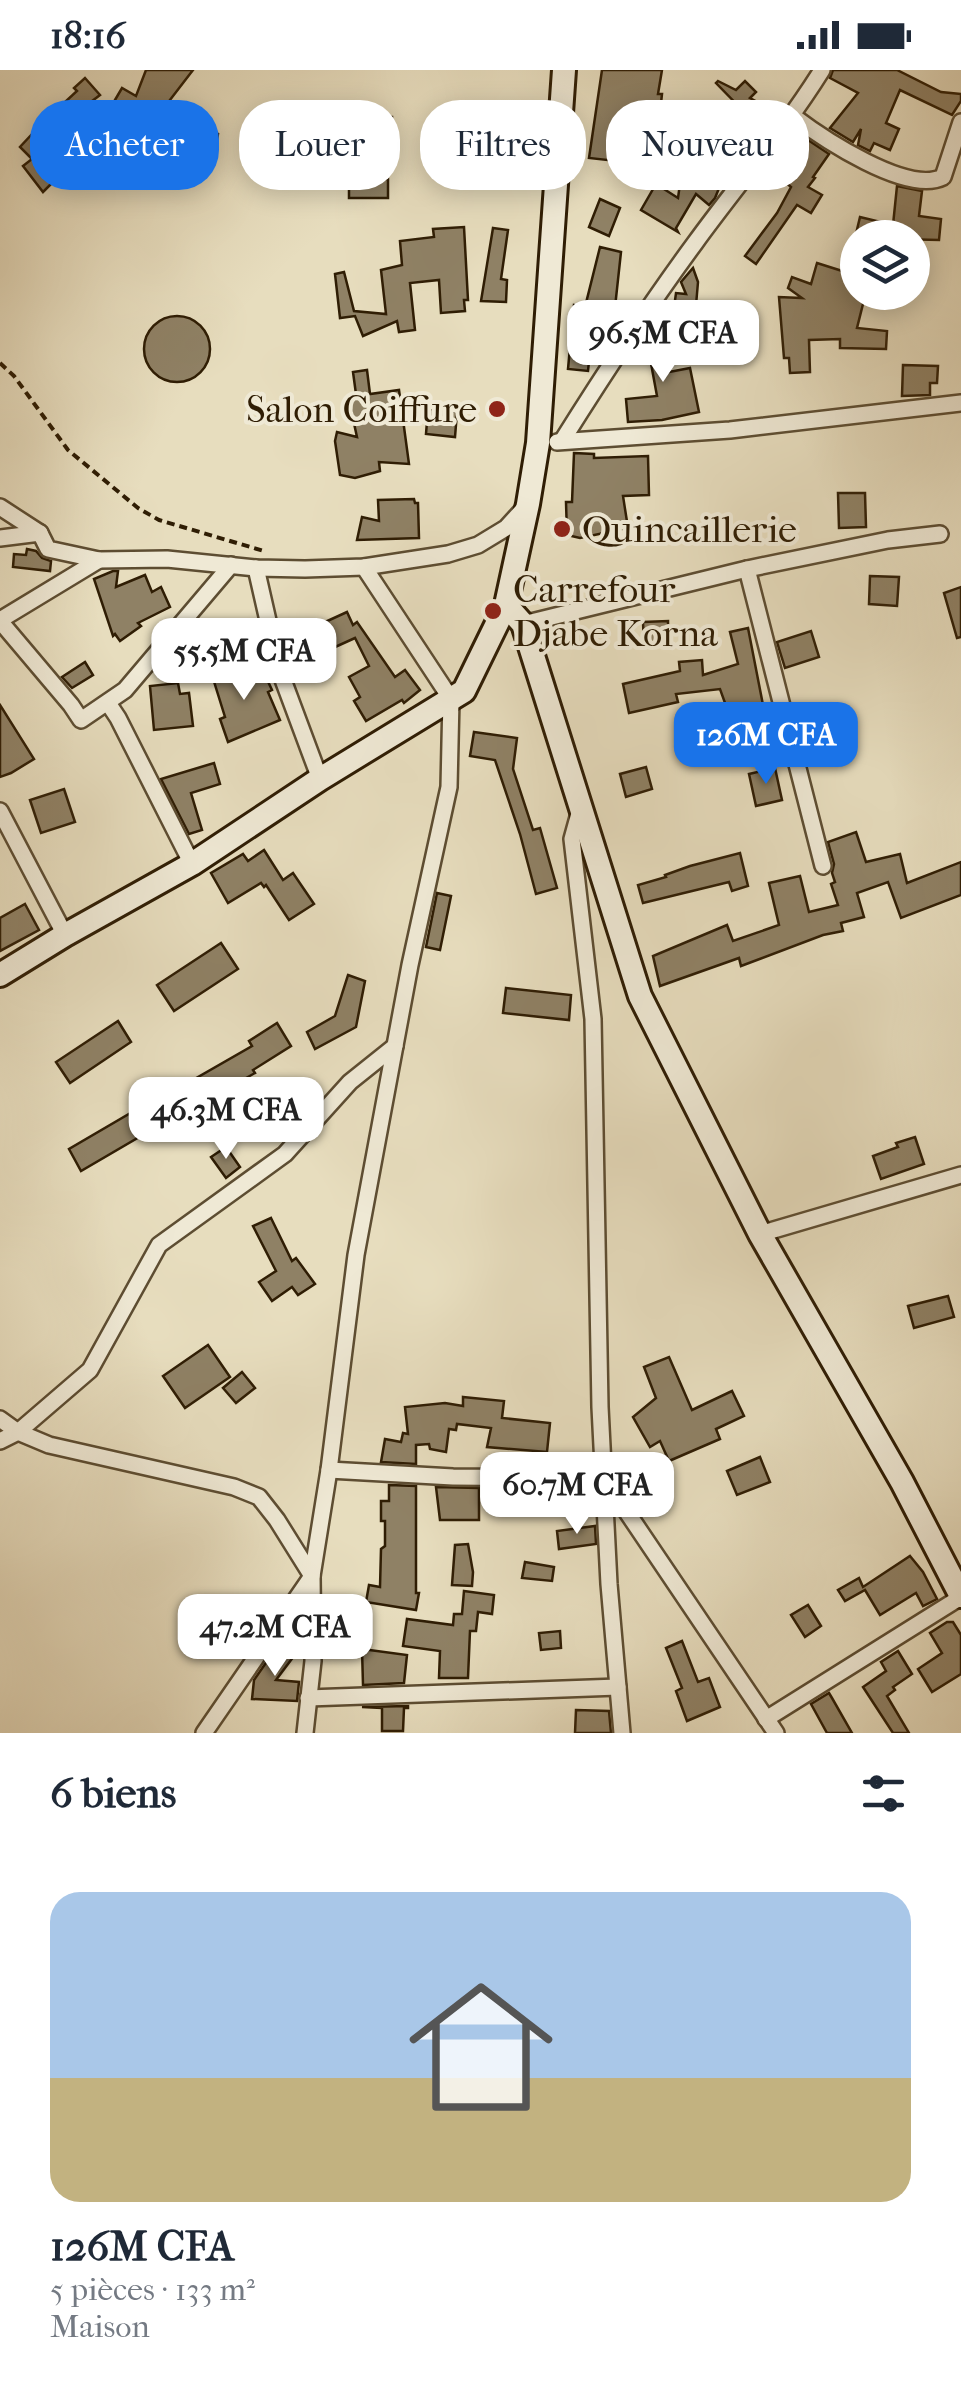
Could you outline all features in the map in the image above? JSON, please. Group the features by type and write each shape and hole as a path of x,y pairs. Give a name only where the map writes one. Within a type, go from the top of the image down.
{"main road":[{"path":"0,974 192,864 320,779 464,691 506,605 538,444 564,70"},
{"path":"506,605 523,624 640,996 760,1234 902,1482 961,1596"}],"street":[{"path":"802,100 822,70"},
{"path":"809,128 862,161 935,181 943,177 961,122"},
{"path":"562,442 620,348 735,190"},
{"path":"538,444 730,430 961,403"},
{"path":"0,508 40,533 48,550 99,560 167,559 305,570 364,567 448,554 478,545 506,528 528,504"},
{"path":"0,538 40,533"},
{"path":"523,624 747,569 888,540 940,534"},
{"path":"99,560 0,621 80,720 126,690 231,564"},
{"path":"305,1733 313,1661 312,1576 356,1255 449,787 450,699 364,567"},
{"path":"256,568 279,669 320,779"},
{"path":"747,569 823,866"},
{"path":"108,703 192,864"},
{"path":"580,810 572,840 593,1019 596,1252 608,1584 622,1733"},
{"path":"0,811 65,935"},
{"path":"0,1442 18,1432 90,1370 159,1245 285,1154 350,1082 395,1046"},
{"path":"760,1234 961,1174"},
{"path":"0,1419 18,1432 49,1445 234,1487 259,1497 312,1576"},
{"path":"328,1470 452,1477 604,1478"},
{"path":"604,1478 776,1733"},
{"path":"204,1733 312,1576"},
{"path":"766,1719 961,1596"},
{"path":"308,1698 618,1687"}],"path":[{"path":"0,363 14,376 68,450 138,508 160,520 274,556"}],"building":[{"path":"146,70 193,70 170,100 115,100 122,88 136,96"},
{"path":"602,70 662,70 658,94 662,94 661,100 606,100 606,160 589,158"},
{"path":"833,70 897,70 941,92 961,94 961,101 952,115 900,90 886,123 899,129 890,150 874,143 870,151 858,145 861,129 853,142 830,128 858,93 830,78"},
{"path":"85,78 100,95 93,100 67,100 77,91 74,88"},
{"path":"745,81 756,92 750,98 754,100 733,100 716,83 736,90"},
{"path":"30,136 30,157 20,147"},
{"path":"809,141 829,154 809,186"},
{"path":"897,186 922,191 919,216 941,219 939,240 930,240 930,220 894,220"},
{"path":"809,188 822,195 811,213 797,205 756,264 745,256 789,190"},
{"path":"349,190 388,190 388,198 349,198"},
{"path":"653,190 665,190 678,198 679,190 718,190 709,205 696,194 676,228 678,232 641,210"},
{"path":"600,199 620,208 609,236 589,227"},
{"path":"464,227 468,300 464,300 465,311 441,313 439,280 410,283 415,330 399,332 397,321 363,336 355,316 340,318 335,274 344,272 354,311 386,314 381,270 402,265 400,241 434,237 433,229"},
{"path":"493,228 508,230 501,279 507,280 506,302 481,301"},
{"path":"600,247 621,252 613,326 593,324 588,371 568,369 574,305 585,307"},
{"path":"817,263 840,270 840,310 862,310 857,328 887,331 886,349 840,348 840,339 809,340 810,372 790,373 789,358 784,358 779,297 802,298 788,288 792,277 811,284"},
{"path":"693,268 698,282 695,317 673,315 676,293 686,294 681,282"},
{"path":"177,316 201,325 210,349 201,373 177,382 153,373 144,349 153,325"},
{"path":"746,326 748,348 731,349 729,327"},
{"path":"666,327 669,372 690,368 699,412 628,422 626,399 657,396 650,358 643,360 641,340 646,332"},
{"path":"903,365 938,366 937,383 930,383 930,395 902,396"},
{"path":"367,370 370,394 399,390 409,464 379,462 380,471 355,478 340,475 335,441 337,432 357,437 348,396 356,394 353,372"},
{"path":"428,409 457,412 455,437 426,434"},
{"path":"574,453 594,454 594,458 648,456 649,495 623,496 628,528 580,538 567,535 566,502 572,502"},
{"path":"838,493 865,493 866,527 839,528"},
{"path":"414,499 418,503 419,538 357,540 362,517 379,521 378,500"},
{"path":"27,549 51,561 50,571 13,567 14,554 26,555"},
{"path":"118,571 116,587 145,575 152,592 161,587 170,607 138,623 141,626 120,641 113,636 94,579"},
{"path":"870,576 899,577 897,606 869,604"},
{"path":"961,587 961,637 957,638 944,593"},
{"path":"347,612 395,677 405,670 420,690 404,703 402,700 366,721 354,701 360,697 349,677 369,666 355,638 333,648 323,623"},
{"path":"668,621 668,645 644,646 643,622"},
{"path":"748,628 763,705 729,714 720,689 676,694 678,702 629,713 623,684 680,671 679,662 702,660 703,675 738,664 730,632"},
{"path":"811,631 819,657 785,668 777,642"},
{"path":"85,662 93,675 72,688 62,677"},
{"path":"233,663 238,684 263,671 280,720 228,742 212,675 218,673 216,667"},
{"path":"178,683 180,694 189,693 193,726 154,730 150,686"},
{"path":"0,705 34,759 0,777"},
{"path":"737,721 744,750 709,759 702,730"},
{"path":"474,732 517,738 513,769 533,830 540,828 557,888 536,894 495,760 470,756"},
{"path":"214,763 220,784 191,793 202,830 189,834 161,779"},
{"path":"646,767 652,789 626,797 620,774"},
{"path":"775,768 782,800 756,806 749,774"},
{"path":"64,789 75,822 41,833 30,800"},
{"path":"856,832 866,862 900,854 907,883 961,862 961,895 901,918 888,882 857,893 864,917 841,923 843,931 741,966 739,958 660,986 653,956 727,925 733,941 779,925 769,883 800,876 809,912 838,905 831,884 835,882 834,864 828,842"},
{"path":"264,850 283,880 293,873 314,904 289,920 266,885 261,883 228,903 211,873 243,854 248,861"},
{"path":"740,853 748,886 732,891 729,882 643,903 638,885"},
{"path":"437,893 451,896 440,950 426,947"},
{"path":"25,904 39,930 0,951 0,918"},
{"path":"221,943 238,969 174,1011 157,985"},
{"path":"348,975 365,981 356,1027 315,1049 307,1032 335,1016"},
{"path":"506,988 571,995 569,1020 503,1013"},
{"path":"118,1021 131,1042 70,1083 56,1062"},
{"path":"277,1023 291,1046 253,1070 255,1073 191,1109 179,1088 252,1046 249,1041"},
{"path":"134,1111 146,1133 81,1171 69,1149"},
{"path":"915,1137 924,1164 881,1179 873,1156"},
{"path":"226,1147 240,1167 226,1178 211,1157"},
{"path":"271,1218 292,1261 296,1258 315,1284 298,1295 292,1287 272,1301 259,1282 276,1271 253,1226"},
{"path":"948,1296 954,1317 914,1328 908,1306"},
{"path":"208,1345 230,1377 185,1408 163,1376"},
{"path":"669,1357 692,1410 732,1391 744,1416 716,1429 720,1439 669,1461 660,1441 650,1447 633,1417 656,1398 644,1367"},
{"path":"242,1372 255,1388 236,1403 223,1388"},
{"path":"463,1397 504,1401 502,1418 550,1423 547,1452 487,1447 491,1428 457,1424 456,1430 449,1429 446,1452 430,1449 429,1444 416,1445 416,1464 381,1462 385,1439 401,1442 403,1433 408,1434 405,1407 445,1403 463,1406"},
{"path":"760,1457 770,1482 737,1495 727,1471"},
{"path":"389,1485 416,1486 416,1610 366,1602 369,1585 380,1587 381,1549 385,1546 381,1501 389,1501"},
{"path":"436,1487 479,1488 479,1520 440,1520"},
{"path":"595,1526 596,1544 559,1549 557,1531"},
{"path":"468,1544 472,1586 452,1585 455,1545"},
{"path":"910,1556 937,1599 923,1606 916,1593 880,1615 865,1590 845,1601 838,1590 859,1578 863,1587"},
{"path":"525,1562 554,1567 552,1581 522,1578"},
{"path":"464,1591 494,1595 492,1614 478,1612 476,1631 470,1631 468,1678 439,1678 440,1651 403,1646 407,1619 453,1625 454,1614 462,1614"},
{"path":"808,1605 821,1626 805,1637 791,1615"},
{"path":"953,1622 961,1635 961,1674 932,1692 918,1669 942,1653 930,1633"},
{"path":"560,1631 561,1648 541,1650 539,1633"},
{"path":"682,1641 698,1682 709,1678 720,1707 687,1721 676,1691 682,1688 666,1648"},
{"path":"279,1644 294,1656 276,1680 299,1682 297,1701 252,1699 254,1680"},
{"path":"362,1649 407,1655 404,1683 363,1685"},
{"path":"898,1651 912,1674 887,1696 909,1733 893,1733 863,1687 886,1671 881,1662"},
{"path":"829,1693 852,1733 827,1733 811,1704"},
{"path":"408,1706 404,1708 403,1731 382,1731 382,1708 362,1707"},
{"path":"576,1710 609,1711 611,1733 575,1733"}],"place":[{"name":"Salon Coiffure","path":"497,409"},
{"name":"Quincaillerie","path":"562,529"},
{"name":"Carrefour Djabe Korna","path":"493,611"}]}
